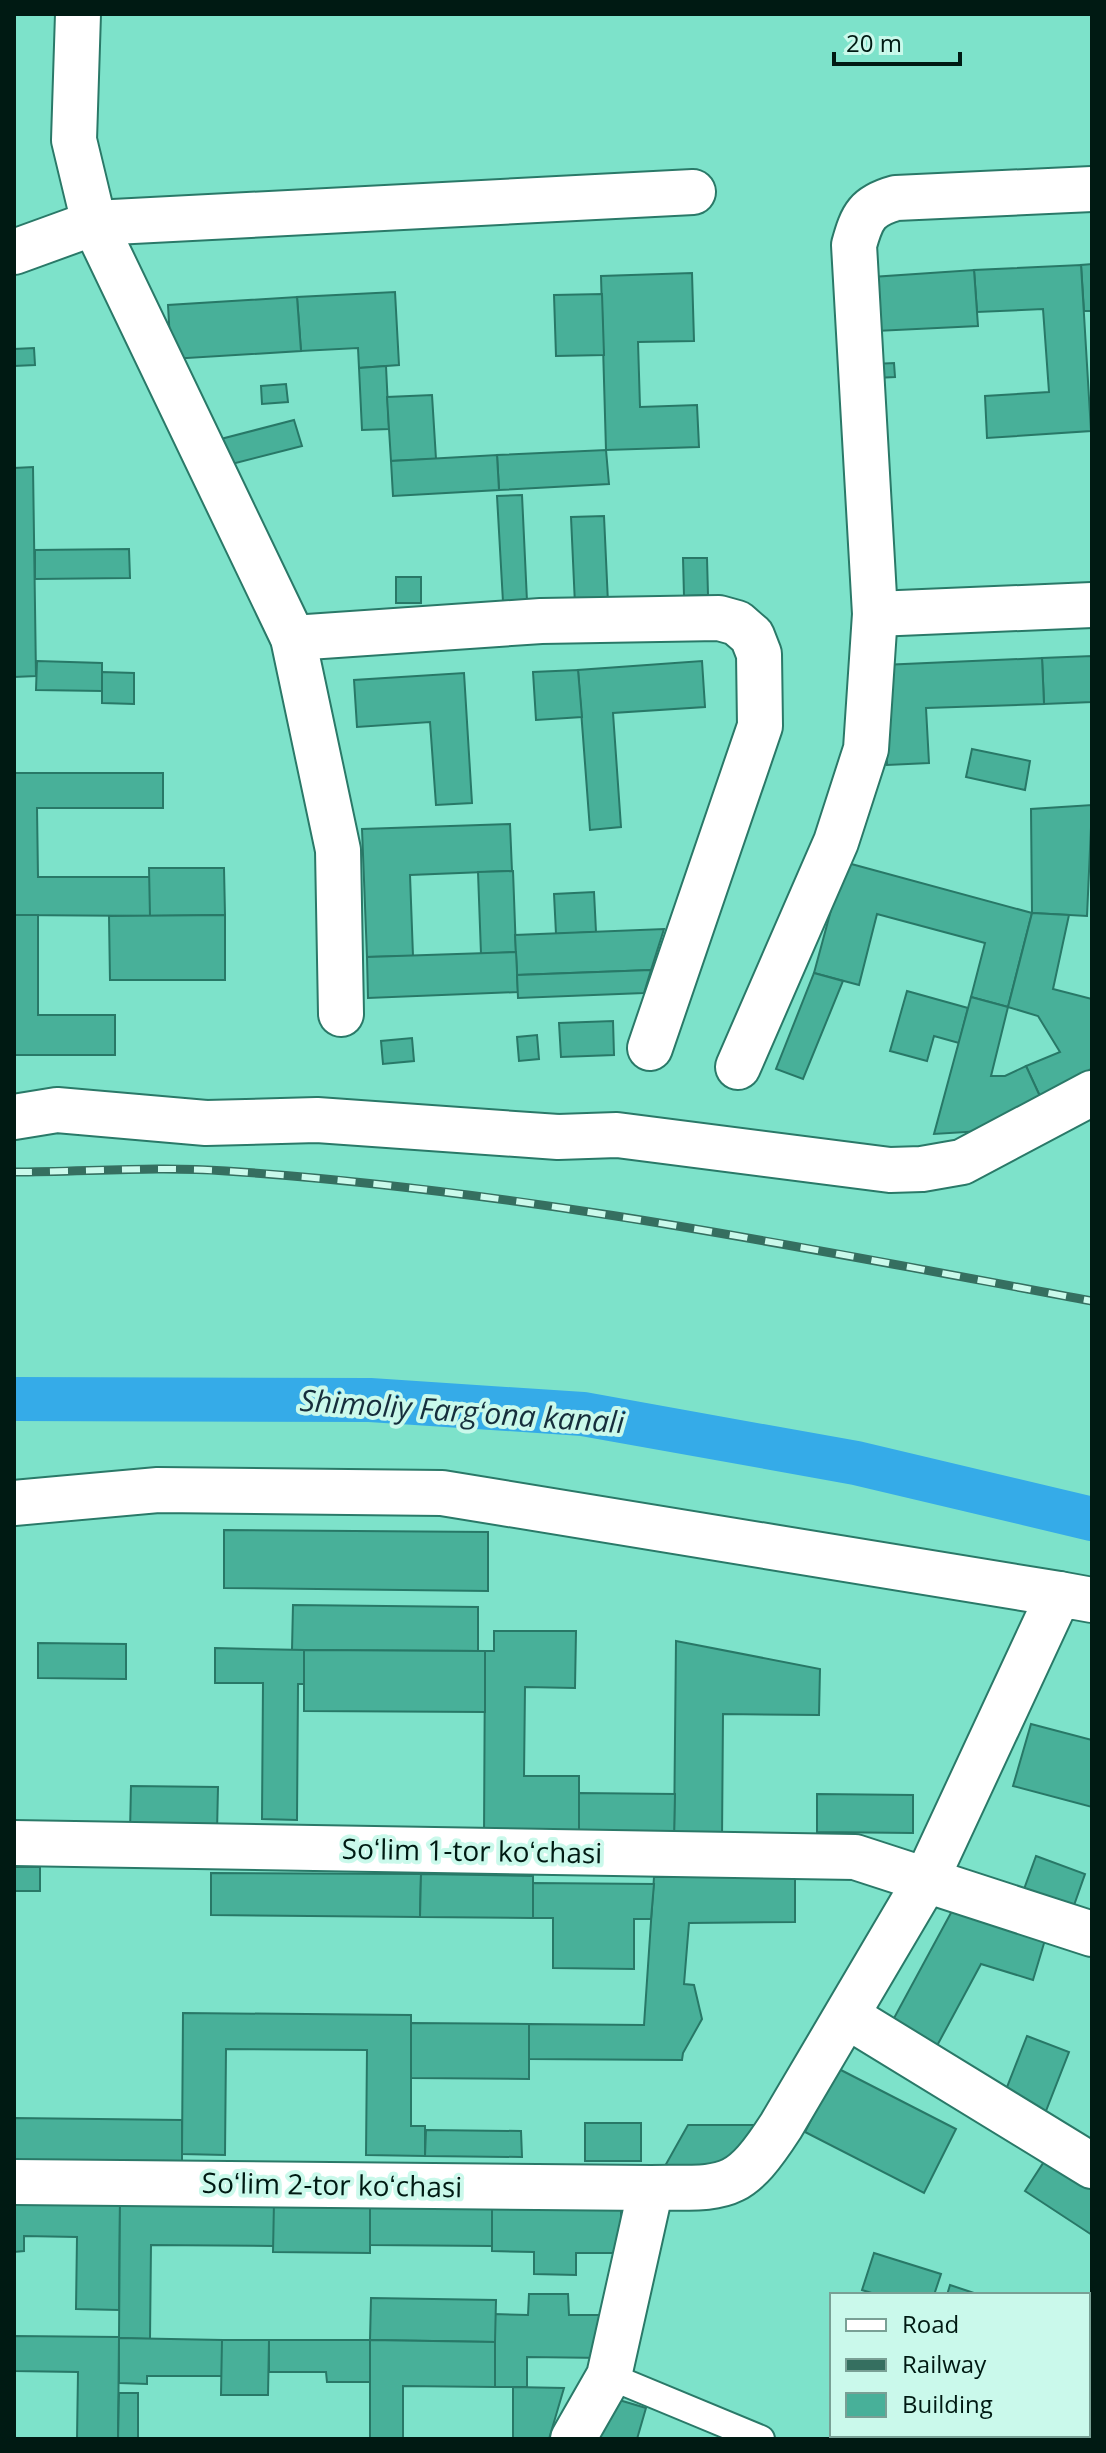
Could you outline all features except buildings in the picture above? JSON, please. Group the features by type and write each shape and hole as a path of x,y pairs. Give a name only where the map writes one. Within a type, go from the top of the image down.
{"street":[{"path":"78,14 74,140 94,223 293,638 338,850 341,1014"},
{"path":"738,1067 836,842 866,749 875,614 854,245 861,219 872,204 896,198 1092,189"},
{"path":"14,252 94,223 693,192"},
{"path":"875,614 1092,605"},
{"path":"293,638 541,621 719,618 737,623 752,636 759,654 760,726 650,1048"},
{"path":"14,1117 57,1110 206,1123 317,1120 558,1137 617,1135 890,1170 922,1169 962,1162 1092,1093"},
{"path":"14,1503 158,1490 442,1493 1076,1597 926,1880 847,2016 1092,2166"},
{"name":"Soʻlim 1-tor koʻchasi","path":"14,1843 855,1857 1092,1934"},
{"name":"Soʻlim 2-tor koʻchasi","path":"14,2182 710,2187 740,2179 761,2157 847,2016"},
{"path":"573,2439 609,2376 651,2188"}],"lane":[{"path":"609,2376 761,2439"}],"waterway":[{"name":"Shimoliy Fargʻona kanali","path":"14,1399 370,1400 583,1414 856,1463 1092,1519"}],"railway":[{"path":"14,1172 200,1170 444,1192 661,1223 1092,1301"}]}
